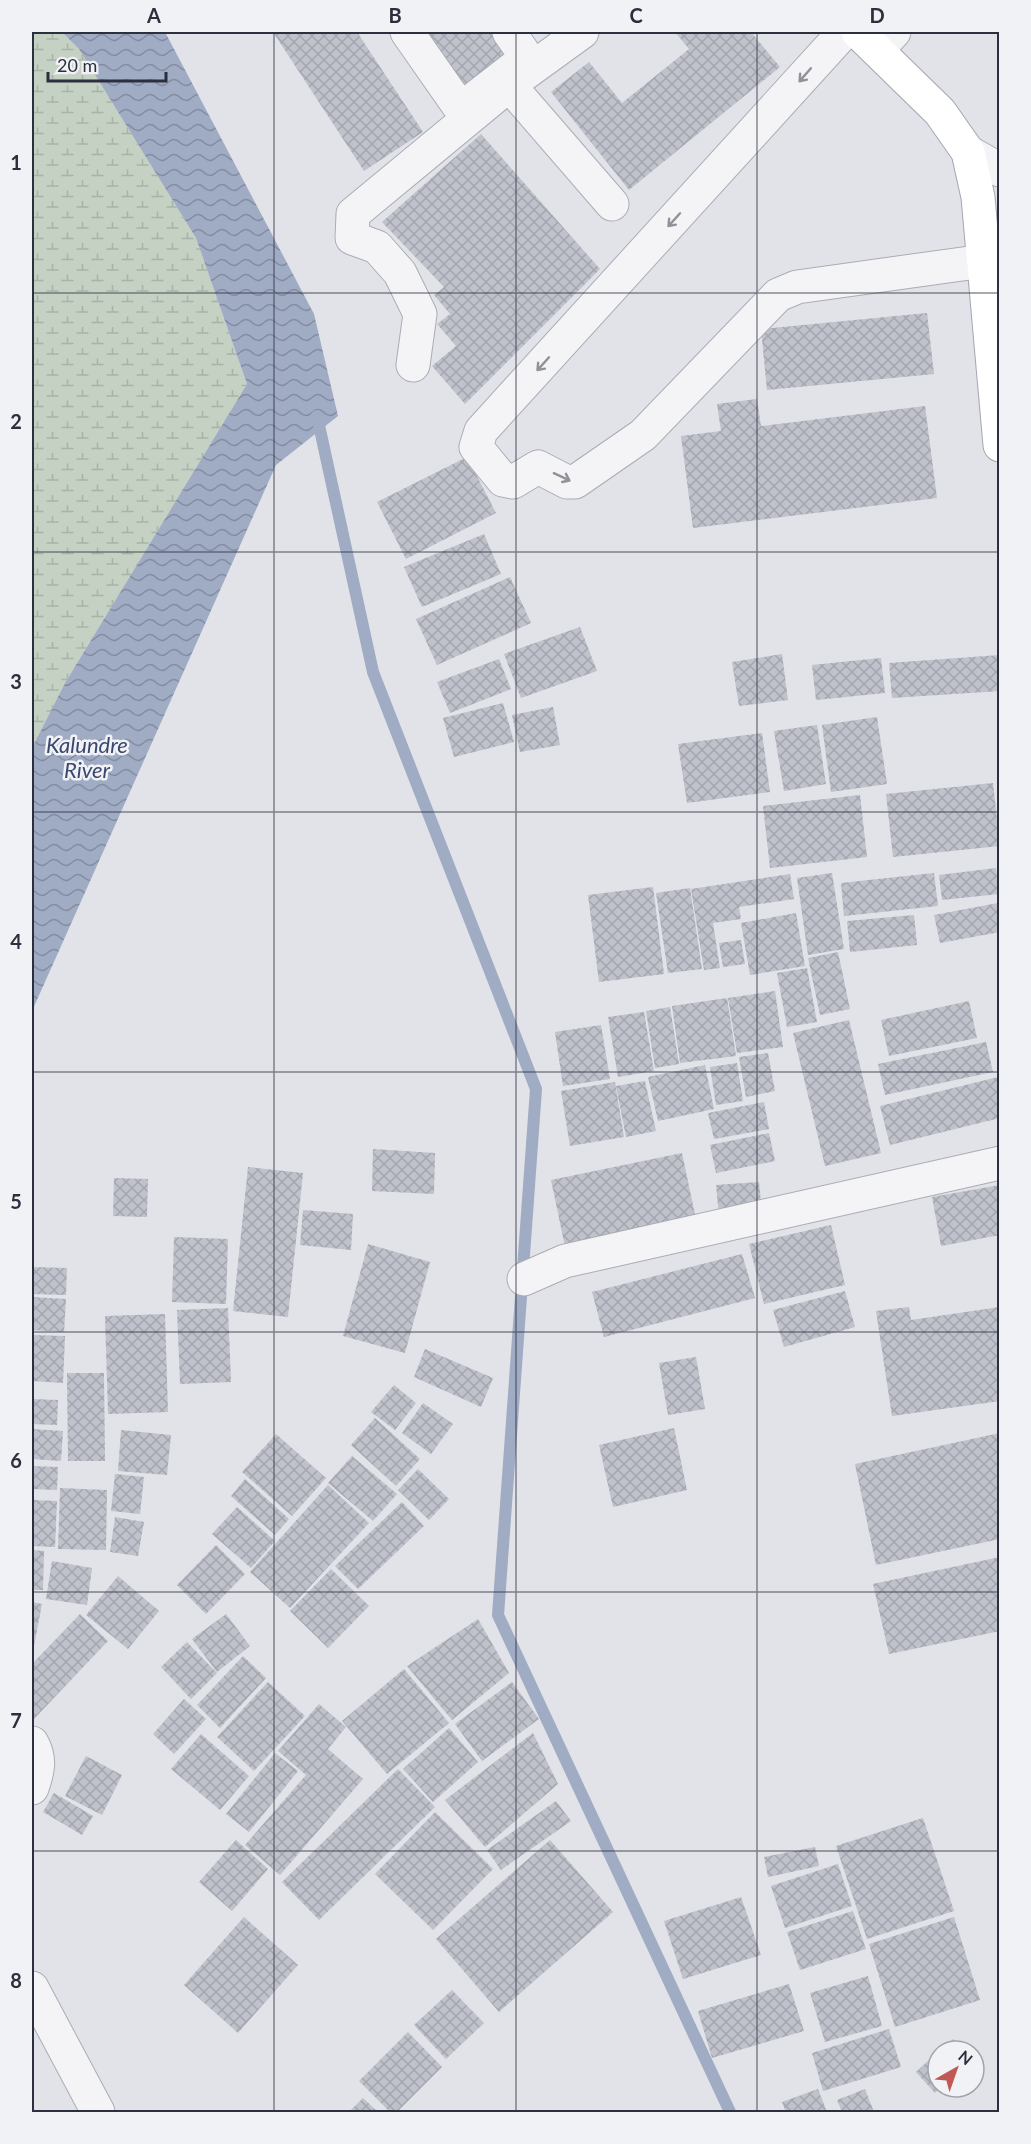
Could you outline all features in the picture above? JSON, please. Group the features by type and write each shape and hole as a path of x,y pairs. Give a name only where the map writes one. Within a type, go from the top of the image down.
{"main road":[{"path":"877,37 940,112 968,152 978,197 999,445"}],"street":[{"path":"407,32 458,105 466,105 524,60 523,52 509,32"},
{"path":"413,365 420,315 400,273 377,247 352,238 353,214 509,85 582,32"},
{"path":"844,32 481,431 476,447 503,480 513,482 538,467 567,482 575,482 643,435 778,295 798,287 984,261"},
{"path":"509,85 612,204"},
{"path":"968,152 999,170"},
{"path":"524,1279 565,1261 999,1163"},
{"path":"32,1743 38,1754 38,1771 32,1788"},
{"path":"32,1988 96,2111"}],"green space":[{"path":"32,32 62,32 79,49 196,238 247,384 65,683 32,748"}],"water":[{"name":"Kalundre River","path":"62,32 165,32 314,314 338,416 276,465 32,1011 32,748 65,683 247,384 196,238 79,49"}],"building":[{"path":"273,32 357,32 423,132 364,171"},
{"path":"413,32 501,32 518,57 463,101"},
{"path":"675,32 751,32 780,67 629,190 551,92 589,62 622,103 689,49"},
{"path":"481,134 600,269 465,404 432,366 456,346 437,324 450,314 434,295 444,287 382,222"},
{"path":"927,313 934,374 767,390 761,329"},
{"path":"757,399 761,426 925,406 937,498 693,528 681,436 721,431 717,404"},
{"path":"467,457 496,513 406,559 377,502"},
{"path":"484,534 501,574 422,607 404,567"},
{"path":"510,577 531,623 437,665 416,619"},
{"path":"580,627 597,671 521,698 504,654"},
{"path":"782,654 788,700 739,706 732,662"},
{"path":"1000,655 1000,691 892,698 889,663"},
{"path":"881,658 885,693 816,700 812,665"},
{"path":"499,659 511,689 450,713 437,682"},
{"path":"503,703 514,742 454,757 443,718"},
{"path":"553,707 560,745 520,752 512,715"},
{"path":"877,717 887,784 831,792 822,725"},
{"path":"817,725 826,784 784,791 774,731"},
{"path":"762,733 770,792 687,803 678,744"},
{"path":"993,783 1000,846 893,857 886,794"},
{"path":"860,795 867,857 770,868 763,806"},
{"path":"996,868 999,894 942,900 939,875"},
{"path":"832,873 844,949 808,955 797,878"},
{"path":"934,873 938,906 844,916 841,883"},
{"path":"790,874 794,899 739,907 741,919 713,923 720,968 704,970 691,889"},
{"path":"653,887 664,974 599,982 588,895"},
{"path":"690,888 702,969 668,973 656,893"},
{"path":"998,903 1000,932 940,943 934,915"},
{"path":"796,913 805,966 750,975 741,923"},
{"path":"914,915 917,945 850,952 847,921"},
{"path":"741,940 745,964 723,967 719,943"},
{"path":"838,952 850,1009 820,1015 808,958"},
{"path":"807,968 817,1022 787,1027 777,973"},
{"path":"775,991 783,1047 737,1053 728,998"},
{"path":"727,998 736,1056 680,1063 672,1006"},
{"path":"969,1001 977,1038 889,1056 881,1020"},
{"path":"670,1007 679,1064 655,1068 646,1011"},
{"path":"644,1012 654,1071 618,1077 608,1017"},
{"path":"849,1020 881,1153 825,1166 793,1033"},
{"path":"601,1025 610,1079 563,1086 555,1032"},
{"path":"986,1042 993,1072 885,1095 878,1064"},
{"path":"768,1053 775,1091 746,1097 739,1057"},
{"path":"737,1063 743,1101 716,1105 710,1067"},
{"path":"705,1065 714,1109 658,1121 648,1077"},
{"path":"998,1077 1000,1118 890,1145 880,1106"},
{"path":"645,1081 656,1131 626,1137 616,1086"},
{"path":"615,1082 624,1137 570,1146 561,1091"},
{"path":"764,1102 769,1129 714,1139 708,1113"},
{"path":"769,1133 775,1161 716,1173 710,1145"},
{"path":"373,1149 435,1153 434,1194 372,1191"},
{"path":"682,1153 698,1229 567,1256 551,1180"},
{"path":"248,1167 303,1173 288,1317 233,1311"},
{"path":"114,1178 148,1179 147,1217 113,1216"},
{"path":"759,1182 762,1213 719,1216 716,1185"},
{"path":"1000,1185 1000,1235 941,1246 932,1197"},
{"path":"303,1210 353,1214 351,1250 300,1245"},
{"path":"831,1225 845,1285 764,1304 749,1244"},
{"path":"174,1237 228,1239 226,1304 172,1302"},
{"path":"368,1244 430,1262 405,1353 343,1336"},
{"path":"742,1254 755,1298 604,1337 592,1292"},
{"path":"32,1267 67,1268 66,1295 32,1294"},
{"path":"845,1291 855,1327 784,1347 773,1310"},
{"path":"32,1297 66,1299 64,1332 32,1330"},
{"path":"909,1307 911,1320 1000,1307 1000,1401 892,1416 876,1311"},
{"path":"228,1308 231,1382 180,1384 177,1310"},
{"path":"165,1314 168,1412 108,1414 105,1316"},
{"path":"32,1335 65,1336 63,1383 32,1381"},
{"path":"425,1349 493,1378 481,1407 414,1377"},
{"path":"696,1357 705,1409 668,1415 659,1363"},
{"path":"67,1373 104,1373 105,1461 68,1461"},
{"path":"394,1385 416,1403 395,1430 371,1412"},
{"path":"32,1399 58,1400 57,1425 32,1424"},
{"path":"423,1403 453,1424 431,1454 402,1433"},
{"path":"375,1418 420,1459 396,1486 351,1445"},
{"path":"674,1428 687,1490 613,1507 599,1445"},
{"path":"32,1429 63,1431 61,1461 32,1459"},
{"path":"121,1430 171,1435 167,1475 118,1471"},
{"path":"1000,1433 1000,1539 876,1565 855,1464"},
{"path":"276,1434 326,1478 292,1516 242,1472"},
{"path":"352,1456 397,1494 373,1521 328,1483"},
{"path":"32,1466 58,1467 57,1490 32,1489"},
{"path":"418,1469 449,1499 429,1520 398,1490"},
{"path":"115,1474 144,1477 140,1514 111,1511"},
{"path":"245,1479 289,1519 275,1535 231,1496"},
{"path":"328,1485 369,1523 290,1608 250,1572"},
{"path":"60,1488 107,1490 106,1550 58,1549"},
{"path":"32,1500 57,1501 55,1547 32,1546"},
{"path":"402,1502 424,1526 358,1589 335,1566"},
{"path":"237,1507 275,1541 251,1568 212,1534"},
{"path":"115,1517 144,1522 138,1556 110,1552"},
{"path":"216,1545 245,1574 206,1614 177,1585"},
{"path":"32,1550 44,1551 43,1590 32,1590"},
{"path":"1000,1557 1000,1631 889,1654 873,1584"},
{"path":"52,1561 92,1568 87,1605 46,1599"},
{"path":"331,1569 369,1606 328,1648 290,1611"},
{"path":"118,1576 159,1611 128,1649 86,1615"},
{"path":"32,1602 42,1604 33,1651 32,1651"},
{"path":"80,1614 108,1641 32,1721 32,1664"},
{"path":"226,1614 250,1646 217,1672 192,1639"},
{"path":"478,1619 509,1673 452,1720 407,1666"},
{"path":"187,1642 217,1673 191,1699 161,1667"},
{"path":"243,1656 266,1678 220,1728 197,1705"},
{"path":"404,1669 449,1723 387,1774 342,1721"},
{"path":"268,1682 305,1716 254,1771 217,1737"},
{"path":"512,1682 539,1719 482,1761 455,1724"},
{"path":"184,1699 206,1719 174,1754 153,1734"},
{"path":"319,1704 346,1727 328,1749 363,1779 280,1875 245,1845 306,1775 278,1751"},
{"path":"449,1728 478,1762 433,1802 403,1769"},
{"path":"533,1733 558,1784 485,1847 445,1800"},
{"path":"201,1734 249,1776 220,1810 171,1769"},
{"path":"275,1753 298,1771 249,1832 226,1814"},
{"path":"86,1756 122,1775 102,1815 65,1796"},
{"path":"398,1769 435,1807 319,1920 282,1882"},
{"path":"54,1793 93,1816 82,1835 43,1812"},
{"path":"556,1801 571,1821 501,1870 487,1850"},
{"path":"435,1812 493,1869 433,1930 375,1874"},
{"path":"923,1818 954,1911 867,1939 836,1846"},
{"path":"236,1840 268,1869 232,1911 199,1882"},
{"path":"550,1840 613,1912 499,2012 436,1939"},
{"path":"815,1847 819,1866 768,1877 764,1857"},
{"path":"838,1864 852,1906 785,1928 771,1886"},
{"path":"741,1897 761,1955 683,1979 664,1921"},
{"path":"853,1911 866,1949 800,1970 787,1932"},
{"path":"244,1917 298,1965 238,2033 184,1985"},
{"path":"954,1917 980,2000 895,2027 869,1944"},
{"path":"868,1976 882,2026 825,2042 810,1993"},
{"path":"789,1984 804,2031 712,2058 698,2011"},
{"path":"452,1990 484,2023 446,2059 414,2025"},
{"path":"889,2029 901,2067 823,2091 812,2053"},
{"path":"408,2032 442,2067 397,2112 390,2112 359,2081"},
{"path":"926,2063 926,2083 916,2072"},
{"path":"818,2089 827,2112 786,2112 782,2102"},
{"path":"865,2089 874,2112 842,2112 837,2100"},
{"path":"363,2098 378,2112 349,2112"}],"waterway":[{"path":"317,416 373,672 536,1089 498,1615 730,2112"}]}
